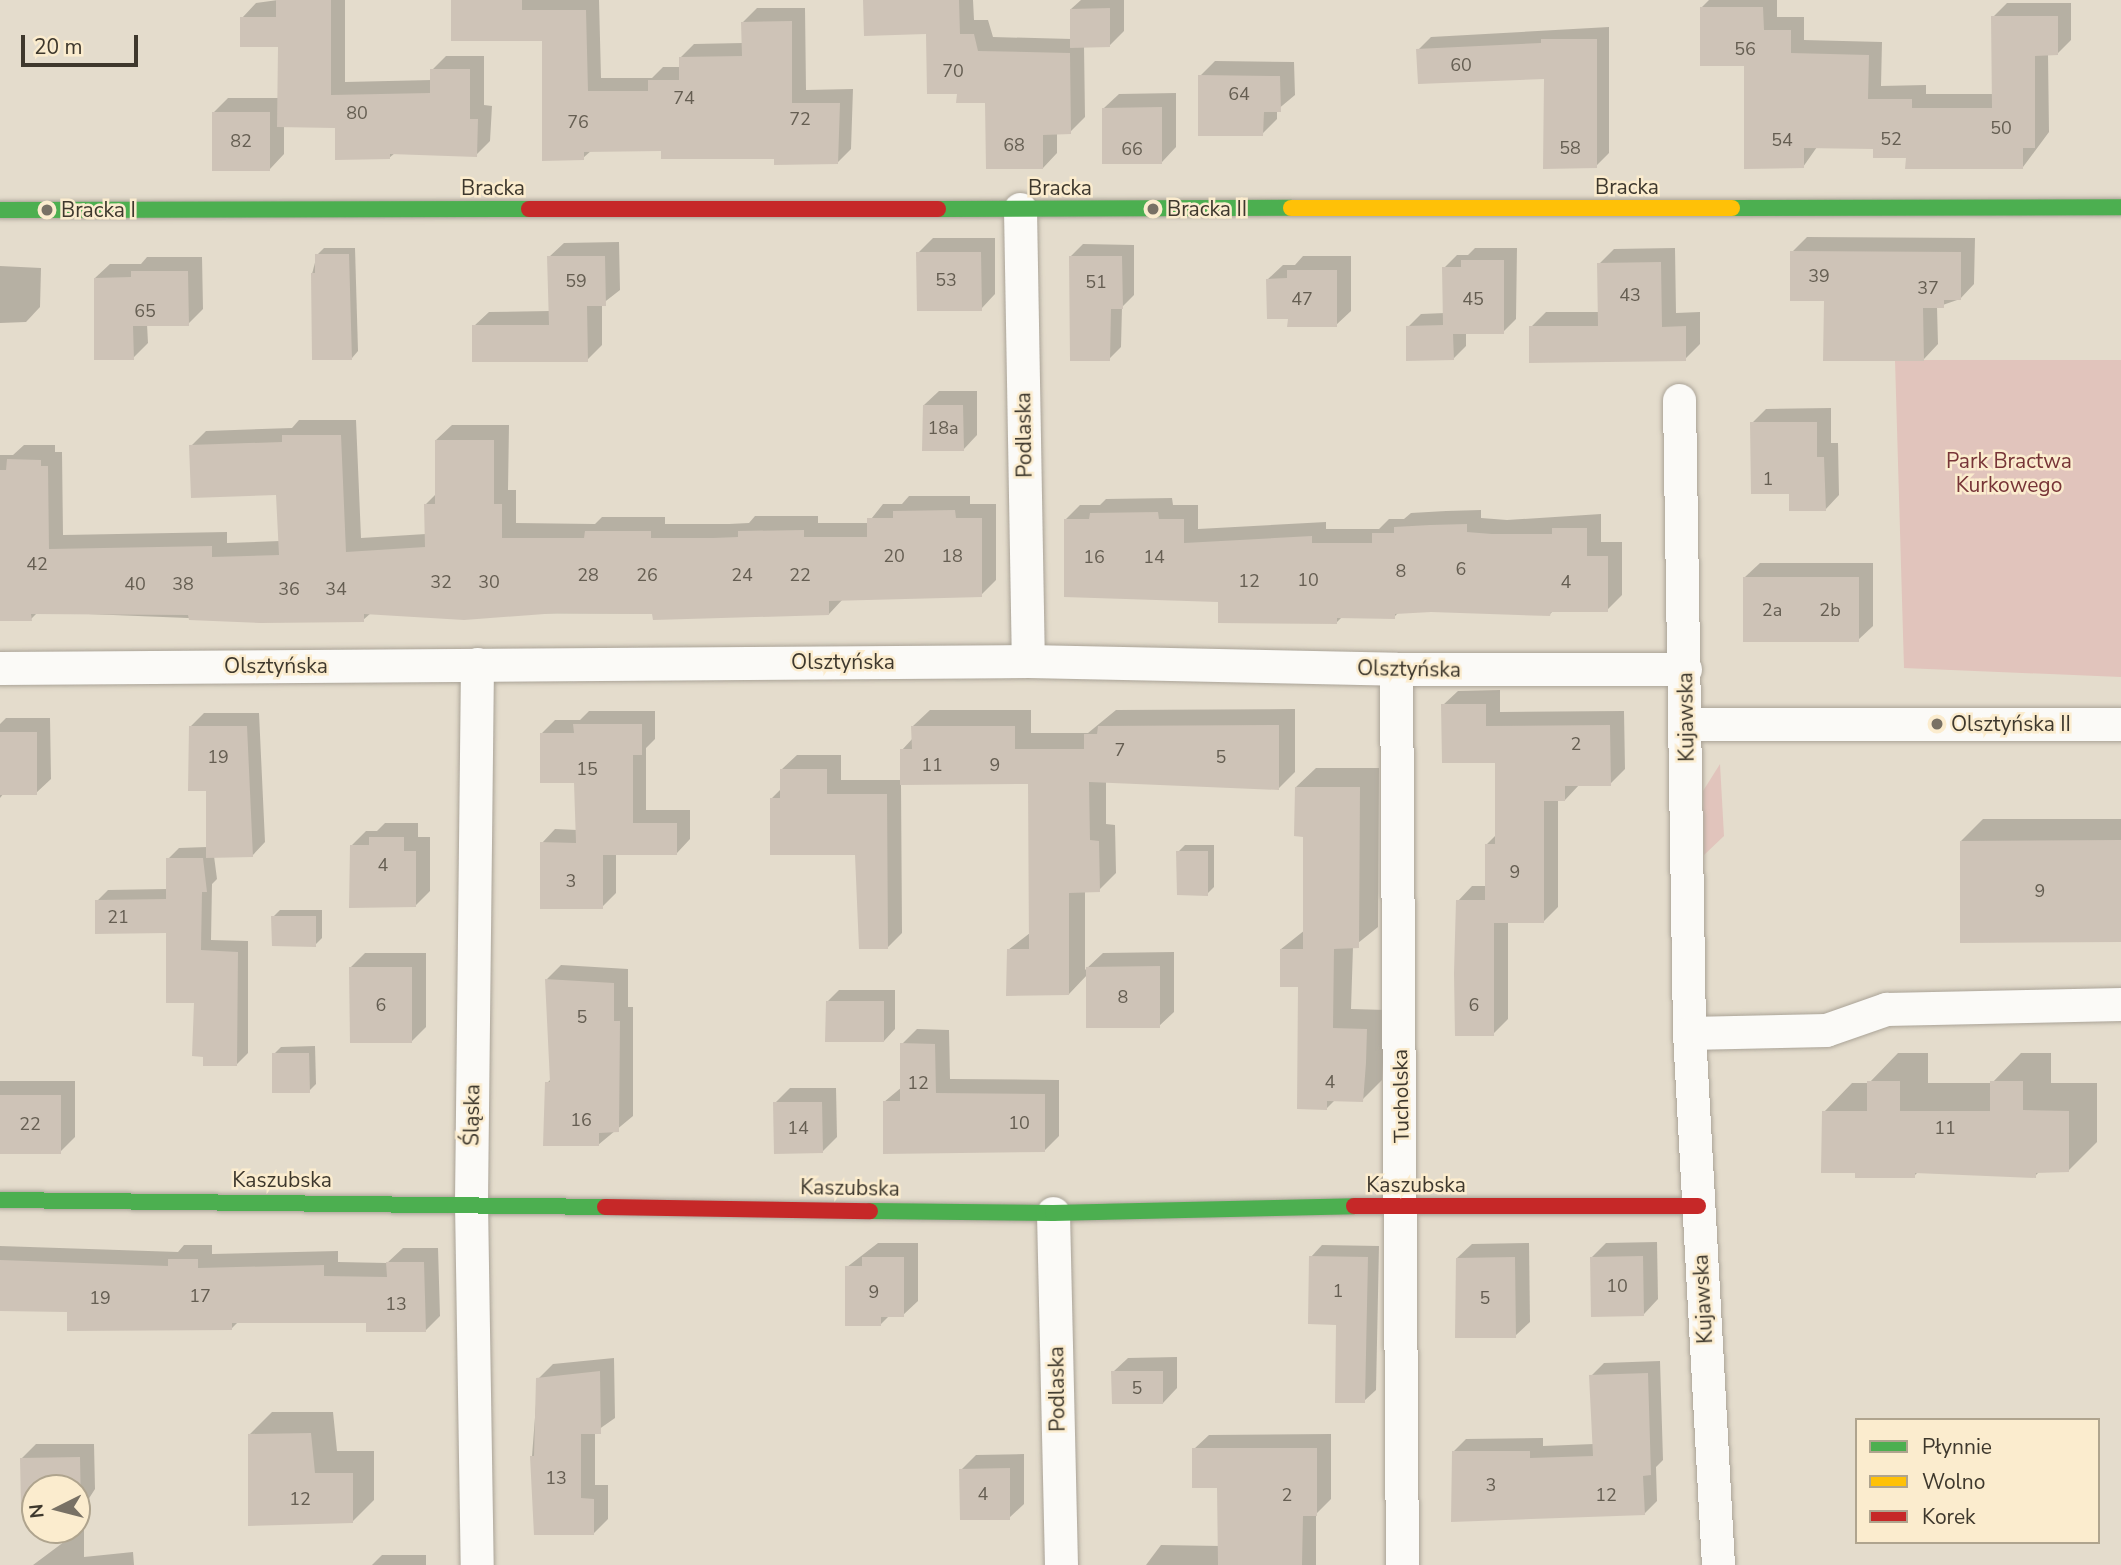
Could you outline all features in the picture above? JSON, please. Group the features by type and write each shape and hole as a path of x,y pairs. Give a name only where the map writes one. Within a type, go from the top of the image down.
{"street":[{"name":"Bracka","path":"0,210 2121,207"},
{"name":"Podlaska","path":"1020,209 1028,661"},
{"name":"Kujawska","path":"1679,400 1689,1033 1718,1565"},
{"name":"Olsztyńska","path":"0,667 1028,661 1396,669 1685,669"},
{"name":"Śląska","path":"477,664 471,1202 477,1565"},
{"name":"Tucholska","path":"1396,669 1402,1205 1402,1565"},
{"path":"1686,724 2121,724"},
{"path":"1689,1033 1826,1030 1886,1009 2121,1004"},
{"name":"Kaszubska","path":"0,1200 471,1202 1054,1213 1402,1205 1698,1206"},
{"name":"Podlaska","path":"1054,1213 1061,1565"}],"green space":[{"name":"Park Bractwa Kurkowego","path":"1895,360 2121,360 2121,677 1904,668"},
{"path":"1720,764 1724,836 1704,855 1703,791"}],"building":[{"path":"276,0 331,0 331,95 430,93 430,69 470,69 470,119 478,119 477,157 390,154 390,159 335,160 335,128 277,127 278,47 240,47 240,17 276,17"},
{"path":"451,0 522,0 522,10 586,10 588,91 648,91 648,80 679,80 679,57 742,56 741,22 792,21 792,103 840,103 838,164 774,165 774,159 661,159 661,151 584,152 584,160 542,161 542,41 451,41"},
{"path":"863,0 959,0 960,34 974,34 978,51 1070,53 1071,134 1043,135 1043,169 986,169 985,103 956,103 957,94 927,94 926,34 864,36"},
{"path":"1700,7 1763,7 1764,30 1791,30 1791,53 1869,55 1868,99 1912,99 1912,108 1992,108 1991,16 2058,16 2058,55 2035,56 2035,148 2023,148 2023,169 1905,169 1906,158 1873,158 1873,149 1804,148 1804,168 1744,169 1744,66 1700,66"},
{"path":"1110,8 1110,47 1070,48 1070,9"},
{"path":"1541,39 1597,39 1597,168 1543,169 1544,79 1418,84 1416,49 1541,43"},
{"path":"1198,75 1280,76 1281,112 1264,112 1263,136 1198,136"},
{"path":"1162,107 1162,164 1102,164 1102,108"},
{"path":"212,112 270,112 270,171 212,171"},
{"path":"1790,251 1961,252 1961,300 1944,300 1944,308 1923,308 1924,361 1823,361 1824,301 1790,301"},
{"path":"916,252 981,252 982,311 917,311"},
{"path":"315,254 349,254 352,360 312,360 311,273 315,273"},
{"path":"547,256 605,256 606,306 587,306 588,362 472,362 472,325 549,325"},
{"path":"1069,256 1122,256 1123,309 1111,309 1110,361 1070,361"},
{"path":"1461,260 1504,260 1504,334 1453,334 1454,360 1406,361 1406,326 1443,325 1442,267 1461,267"},
{"path":"1661,262 1662,327 1686,326 1686,361 1529,363 1529,326 1598,326 1597,263"},
{"path":"1287,270 1337,270 1337,327 1287,327 1288,319 1267,319 1266,279 1287,278"},
{"path":"131,271 188,271 189,326 133,326 134,360 94,360 94,278 131,277"},
{"path":"923,405 963,405 964,451 922,451"},
{"path":"1750,422 1817,422 1817,457 1824,457 1826,511 1789,511 1789,494 1751,494"},
{"path":"282,435 341,435 346,552 425,547 424,504 435,504 435,440 494,440 494,504 502,504 502,538 584,538 585,531 651,531 651,538 713,538 738,537 738,531 804,530 804,537 867,537 867,518 893,518 893,511 955,510 956,518 982,518 982,597 829,601 829,615 653,620 652,614 558,613 464,620 364,614 364,622 260,623 189,620 188,615 31,614 32,621 0,621 0,470 6,470 7,459 41,460 41,466 48,466 49,549 212,546 212,557 279,555 276,495 191,498 189,445 282,442"},
{"path":"1158,512 1159,519 1184,519 1184,543 1312,536 1312,543 1372,543 1372,533 1394,533 1394,527 1430,525 1467,524 1467,532 1492,534 1552,534 1552,528 1587,528 1587,556 1608,556 1608,612 1551,612 1550,616 1431,612 1395,614 1395,619 1337,618 1337,624 1218,623 1218,602 1064,597 1064,519 1089,519 1090,513"},
{"path":"1743,577 1859,577 1859,642 1743,642"},
{"path":"1441,704 1486,704 1486,726 1610,725 1611,786 1565,786 1565,801 1544,801 1544,923 1494,923 1494,1036 1455,1036 1454,973 1456,900 1485,900 1485,844 1495,844 1495,763 1442,763"},
{"path":"573,724 642,724 642,755 633,755 633,823 677,823 677,855 603,855 603,909 540,909 540,842 576,843 574,783 540,783 540,733 574,733"},
{"path":"1279,725 1279,790 1089,782 1090,840 1099,841 1100,892 1069,893 1069,995 1006,996 1007,949 1029,949 1028,784 900,785 900,749 912,749 911,726 1015,726 1015,749 1084,749 1084,734 1097,734 1098,726"},
{"path":"189,726 247,726 253,857 206,858 206,791 188,791"},
{"path":"0,732 37,732 37,795 0,795"},
{"path":"780,769 827,769 827,794 887,794 888,949 859,949 855,855 770,855 770,798 780,798"},
{"path":"1295,787 1360,787 1359,948 1334,949 1333,1028 1367,1029 1363,1102 1327,1101 1327,1110 1297,1109 1298,987 1280,987 1280,949 1303,949 1303,837 1294,836"},
{"path":"369,837 404,837 404,851 416,851 416,907 349,908 350,845 369,845"},
{"path":"2121,840 2121,942 1960,943 1960,841"},
{"path":"1176,851 1208,851 1208,896 1177,895"},
{"path":"166,858 203,858 207,892 202,892 201,950 238,952 237,1066 203,1066 203,1057 192,1056 194,1003 166,1003 166,933 95,934 95,900 166,899"},
{"path":"271,916 316,916 316,947 272,946"},
{"path":"1160,966 1160,1028 1086,1028 1086,967"},
{"path":"349,967 412,967 412,1043 350,1043"},
{"path":"545,979 614,983 614,1021 620,1021 619,1132 599,1133 599,1146 543,1146 545,1082 550,1082"},
{"path":"826,1001 884,1001 884,1042 825,1042"},
{"path":"900,1043 935,1044 936,1093 1045,1094 1045,1152 883,1154 883,1101 900,1101"},
{"path":"272,1053 309,1053 310,1093 272,1093"},
{"path":"1867,1081 1900,1081 1900,1111 1990,1111 1990,1081 2023,1081 2023,1110 2069,1111 2069,1172 2036,1173 2036,1178 1915,1173 1915,1178 1855,1178 1855,1173 1821,1173 1822,1111 1867,1111"},
{"path":"0,1095 61,1095 61,1154 0,1154"},
{"path":"773,1102 822,1102 823,1153 774,1154"},
{"path":"1309,1256 1368,1257 1365,1403 1335,1403 1336,1325 1308,1324"},
{"path":"1643,1256 1644,1316 1591,1317 1590,1257"},
{"path":"862,1257 904,1257 904,1317 881,1317 881,1326 845,1326 845,1266 862,1266"},
{"path":"1515,1257 1516,1338 1455,1338 1456,1258"},
{"path":"168,1259 198,1259 198,1268 324,1265 324,1276 387,1277 386,1262 424,1262 426,1332 366,1332 366,1323 232,1323 232,1330 67,1331 67,1312 0,1311 0,1260 168,1266"},
{"path":"600,1371 601,1434 581,1434 581,1498 594,1499 594,1535 534,1535 530,1456 534,1456 536,1378"},
{"path":"1111,1371 1163,1371 1163,1404 1112,1404"},
{"path":"1648,1373 1651,1475 1643,1476 1645,1515 1451,1522 1452,1451 1530,1451 1530,1458 1593,1456 1589,1375"},
{"path":"311,1433 315,1473 353,1473 353,1523 248,1526 248,1434"},
{"path":"1192,1448 1317,1448 1317,1516 1303,1516 1302,1565 1218,1565 1217,1488 1192,1488"},
{"path":"80,1457 80,1474 21,1474 21,1506 20,1458"},
{"path":"1010,1468 1010,1520 960,1520 959,1469"}],"traffic: fast":[{"path":"1732,208 2121,207"},
{"path":"938,209 1291,208"},
{"path":"0,210 529,209"},
{"path":"0,1200 605,1207"},
{"path":"870,1211 1053,1213 1354,1206"}],"traffic: slow":[{"path":"1291,208 1732,208"}],"traffic: jam":[{"path":"529,209 938,209"},
{"path":"1354,1206 1698,1206"},
{"path":"605,1207 870,1211"}],"place":[{"name":"Bracka II","path":"1153,209"},
{"name":"Bracka I","path":"47,210"},
{"name":"Olsztyńska II","path":"1937,724"}]}
